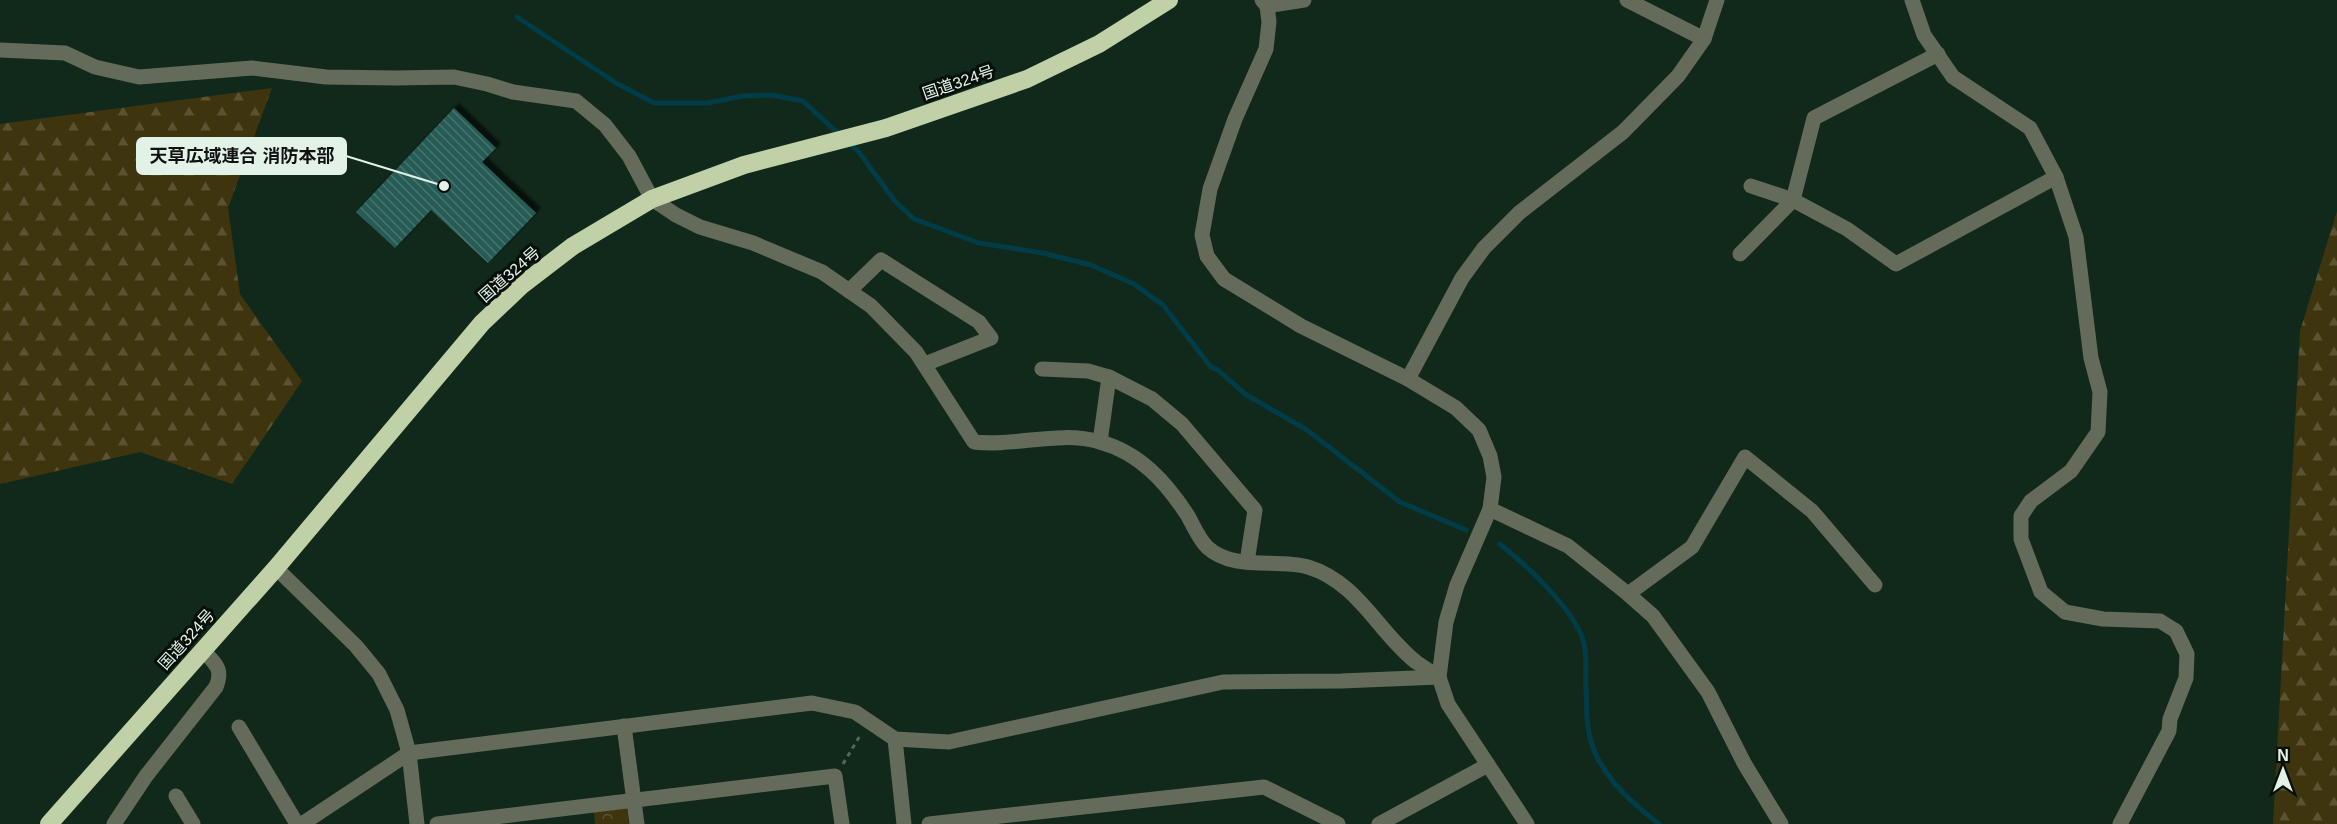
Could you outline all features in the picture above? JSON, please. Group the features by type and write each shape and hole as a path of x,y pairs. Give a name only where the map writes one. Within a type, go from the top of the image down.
{"highway":[{"name":"国道324号","path":"49,824 276,568 482,324 522,285 573,246 652,199 744,165 886,128 1027,79 1099,44 1169,0"}],"street":[{"path":"1304,0 1265,3 1269,22 1266,49 1234,119 1210,189 1203,235 1207,256 1224,279 1301,326 1408,379 1456,408 1479,430 1490,456 1494,477 1490,509 1454,594 1446,622 1439,676 1448,704 1527,824"},
{"path":"1627,0 1704,39"},
{"path":"1408,379 1462,278 1484,248 1519,213 1623,132 1678,76 1704,39 1717,0"},
{"path":"1912,0 1924,35 1953,77 2030,128 2056,177 2076,237 2091,358 2100,392 2098,432 2071,471 2031,501 2021,516 2021,539 2041,592 2065,612 2103,620 2160,621 2176,631 2187,654 2186,678 2170,719 2169,732 2120,824"},
{"path":"0,50 65,53 95,67 139,77 252,68 326,77 454,77 513,92 576,101 605,124 629,156 652,199 700,227 753,243 822,272 871,306 916,352 974,442 1070,438 1100,442 1140,459 1172,492 1207,547 1226,557 1247,562 1307,567 1337,581 1415,661 1439,676"},
{"path":"1740,254 1793,200 1814,118 1938,54"},
{"path":"1751,186 1793,200 1847,229 1896,264 2056,177"},
{"path":"849,291 881,260 979,322 991,338 925,364"},
{"path":"1042,369 1088,371 1109,377 1152,399 1182,424 1255,510 1247,562"},
{"path":"1100,442 1109,377"},
{"path":"1628,594 1692,547 1745,457 1812,511 1875,585"},
{"path":"1490,509 1568,546 1653,616 1708,692 1744,763 1781,824"},
{"path":"276,568 356,646 379,674 396,710 410,753 417,824"},
{"path":"114,824 146,776 216,687 220,677 219,669 202,650"},
{"path":"239,727 304,823 410,753 812,703 855,712 895,739 949,742 1054,717 1223,682 1341,681 1439,676"},
{"path":"624,726 637,824"},
{"path":"895,739 904,824"},
{"path":"1379,824 1488,765"},
{"path":"437,824 836,776 842,824"},
{"path":"929,824 1264,787 1338,824"},
{"path":"176,796 193,824"}],"path":[{"path":"836,776 868,721"}],"green space":[{"path":"272,88 228,208 240,294 302,381 232,484 140,452 0,484 0,124"},
{"path":"2337,211 2337,824 2273,824 2300,331"},
{"path":"627,808 629,824 595,824 594,812"}],"building":[{"path":"454,108 496,148 482,162 536,213 488,263 431,210 395,248 356,212"}],"waterway":[{"path":"517,17 616,83 654,103 708,103 742,96 771,95 803,101 841,136"},
{"path":"848,142 858,151 895,201 914,219 979,243 1043,253 1091,265 1134,284 1163,305 1211,367 1218,370 1245,394 1307,430 1400,502 1466,530"},
{"path":"1500,544 1548,588 1578,628 1585,652 1587,713 1591,742 1604,770 1613,782 1659,824"}],"place":[{"name":"天草広域連合 消防本部","path":"444,186"}]}
